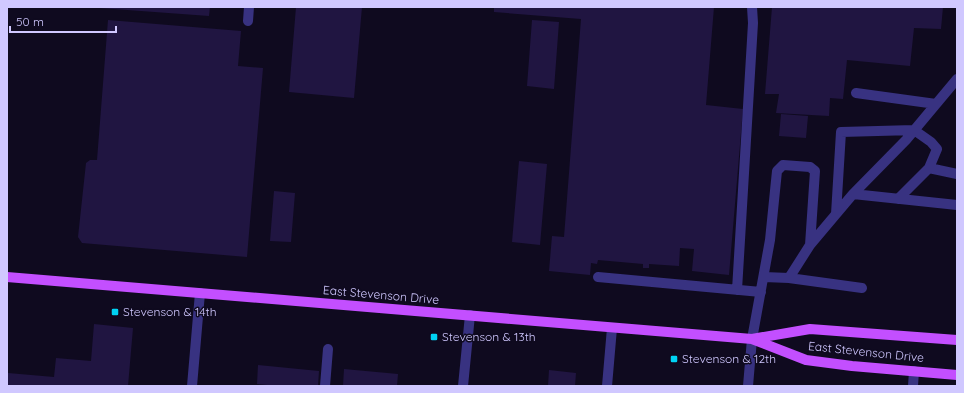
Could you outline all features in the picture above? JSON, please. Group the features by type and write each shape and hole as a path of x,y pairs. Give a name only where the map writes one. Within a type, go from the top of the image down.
{"main road":[{"name":"East Stevenson Drive","path":"7,277 752,339 810,329 954,339"},
{"name":"East Stevenson Drive","path":"752,339 806,360 852,366 957,375"}],"street":[{"path":"248,21 249,7"},
{"path":"737,290 752,31 752,7"},
{"path":"789,278 810,245 836,214 853,194 906,140 957,79"},
{"path":"856,93 936,104"},
{"path":"836,214 841,132 914,130 931,142 937,149 928,168 898,199"},
{"path":"748,386 752,339 770,240 777,171 783,165 810,166 815,171 810,245"},
{"path":"928,168 957,174"},
{"path":"853,194 957,205"},
{"path":"598,277 761,292"},
{"path":"764,277 789,278 862,288"},
{"path":"192,386 200,293"},
{"path":"463,386 470,315"},
{"path":"607,386 612,328"},
{"path":"325,386 328,350"},
{"path":"913,386 914,371"}],"building":[{"path":"100,7 210,7 209,16"},
{"path":"296,7 362,7 354,98 289,92"},
{"path":"494,7 714,7 706,105 743,109 729,275 692,271 694,249 680,248 679,266 649,264 649,268 643,268 643,264 598,260 597,264 591,263 590,275 549,271 552,236 564,237 581,19 494,12"},
{"path":"772,7 943,7 941,29 914,28 910,66 847,60 843,99 830,98 829,116 776,113 779,94 765,94"},
{"path":"108,20 241,31 238,66 263,68 247,257 82,243 78,237 86,163 90,160 97,160"},
{"path":"532,20 559,22 554,89 527,86"},
{"path":"781,114 808,116 806,138 779,136"},
{"path":"519,161 547,164 540,245 512,242"},
{"path":"274,191 295,193 291,242 270,241"},
{"path":"94,324 133,328 128,386 7,386 8,373 54,377 56,358 91,361"},
{"path":"258,365 319,371 318,386 277,386 257,384"},
{"path":"344,369 398,374 397,386 343,386"},
{"path":"549,370 576,373 575,386 548,386"}],"place":[{"name":"Stevenson & 14th","path":"115,312"},
{"name":"Stevenson & 13th","path":"434,337"},
{"name":"Stevenson & 12th","path":"674,359"}]}
